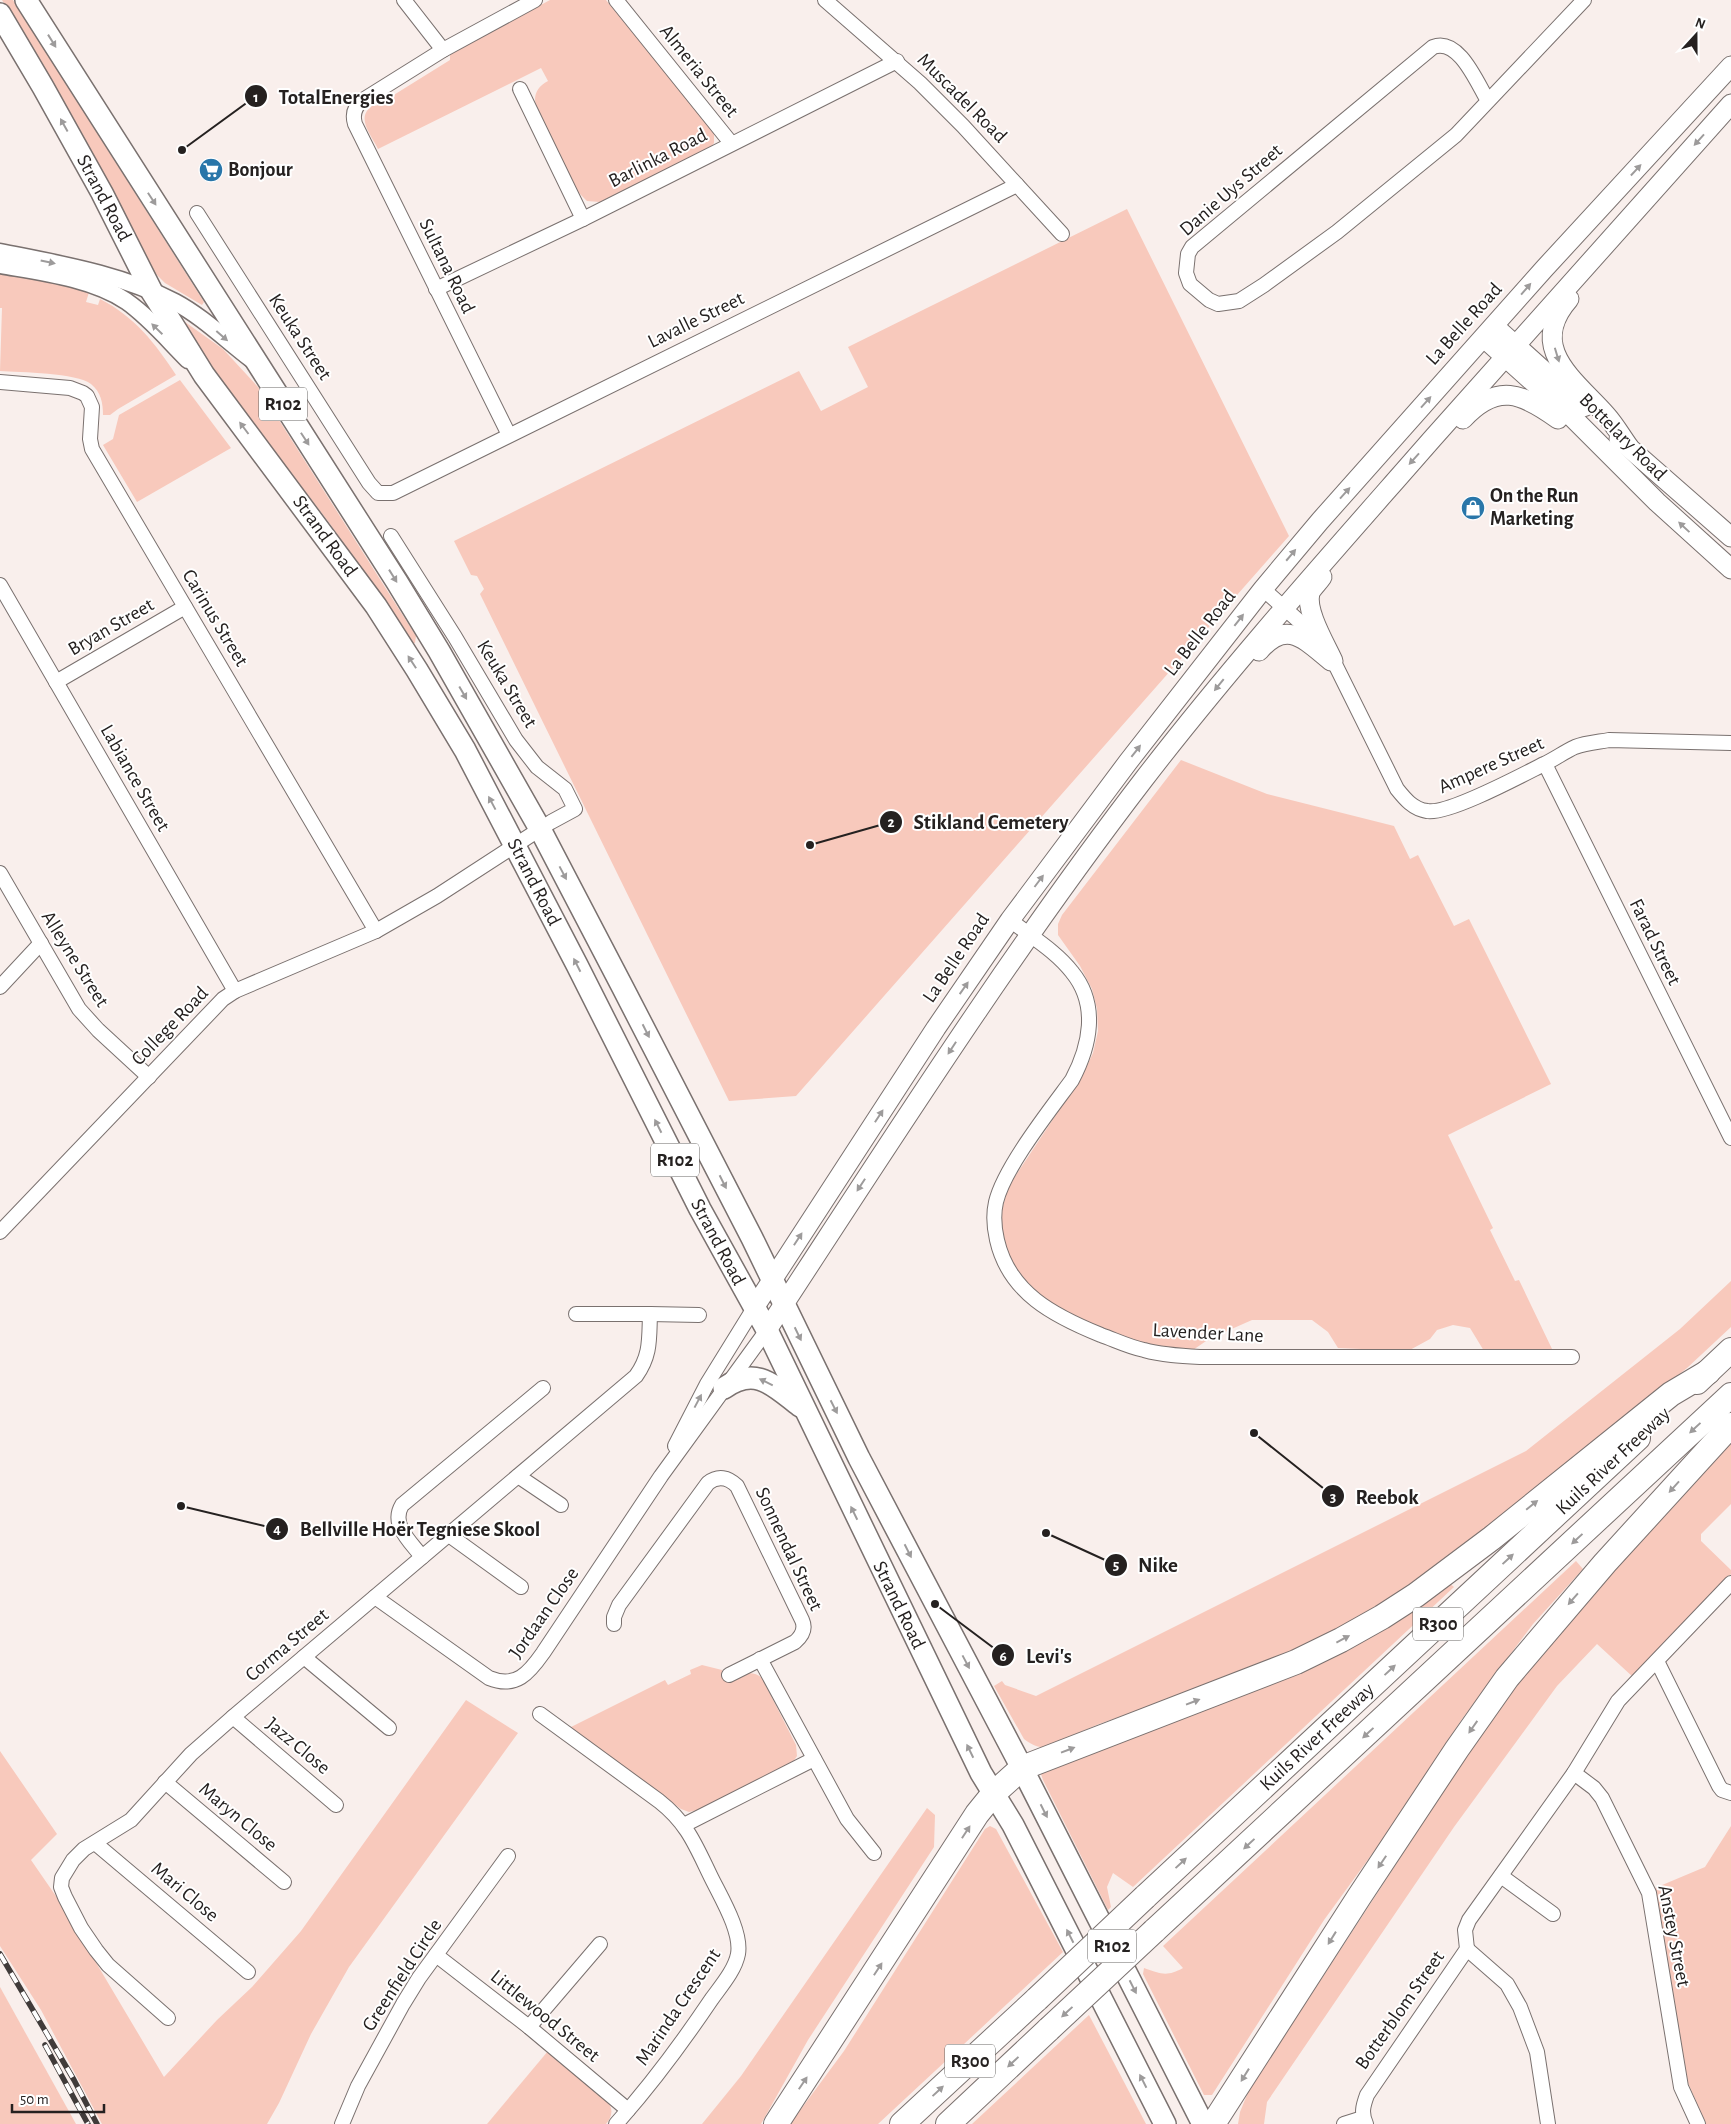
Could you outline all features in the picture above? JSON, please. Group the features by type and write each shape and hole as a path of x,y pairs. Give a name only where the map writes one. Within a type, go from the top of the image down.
{"highway":[{"name":"Kuils River Freeway","path":"902,2124 1731,1350"},
{"path":"776,2124 977,1814 994,1793 1022,1768 1296,1662 1382,1617 1416,1596 1492,1538 1671,1394 1708,1372"},
{"name":"Kuils River Freeway","path":"948,2124 1731,1395"},
{"path":"1213,2124 1359,1897 1457,1749 1507,1678 1605,1563 1731,1425"}],"main road":[{"name":"Strand Road","path":"26,0 434,643 540,829 705,1146 864,1467 1022,1768"},
{"name":"Strand Road","path":"0,14 44,87 152,292 204,375 376,606 460,742 516,846 700,1209 767,1330 981,1773 994,1793"},
{"name":"La Belle Road","path":"754,1308 936,1028 1010,920 1128,762 1263,589 1345,493 1544,269 1731,66"},
{"path":"767,1330 978,1007 1141,783 1237,662 1333,551 1731,104"},
{"path":"1629,447 1608,416 1559,364 1556,356 1553,331 1560,309 1636,222 1663,180"},
{"name":"Bottelary Road","path":"1489,332 1629,447 1731,537"},
{"name":"Bottelary Road","path":"1510,351 1571,416 1657,502 1731,569"},
{"path":"1431,441 1453,430 1471,410 1484,401 1508,395 1534,402 1616,461"},
{"path":"1333,551 1329,566 1310,592 1309,600 1312,614 1335,663"},
{"path":"1237,662 1256,654 1266,642 1275,636 1292,634 1301,636 1335,663"},
{"path":"724,1388 748,1376 760,1379 775,1386 804,1410"},
{"name":"R102","path":"1022,1768 1203,2124"},
{"name":"R102","path":"994,1793 1014,1825 1165,2124"}],"street":[{"path":"404,0 443,50 535,0"},
{"name":"Almeria Street","path":"616,0 732,144"},
{"name":"Muscadel Road","path":"825,0 897,61 963,126 1062,234"},
{"name":"Danie Uys Street","path":"1488,102 1466,64 1452,48 1439,44 1433,47 1192,247 1186,264 1186,273 1190,284 1199,294 1218,304 1239,300 1264,285 1337,232 1449,141 1488,102 1584,0"},
{"name":"Sultana Road","path":"443,50 363,100 354,113 355,124 509,435"},
{"name":"Barlinka Road","path":"436,289 583,219 897,61"},
{"path":"520,89 583,219"},
{"name":"Lavalle Street","path":"393,493 1017,185"},
{"name":"Keuka Street","path":"197,213 369,483 378,493 393,493"},
{"path":"0,252 130,282 176,303 200,318 257,364"},
{"path":"0,264 92,285 113,294 144,317 204,375"},
{"name":"Carinus Street","path":"0,382 75,389 87,396 92,407 90,439 92,449 376,931"},
{"name":"Keuka Street","path":"391,536 456,637 520,746 537,767 565,789 570,798 575,809 540,829"},
{"name":"Labiance Street","path":"0,585 235,991"},
{"name":"Ampere Street","path":"1263,589 1317,638 1335,663 1397,789 1419,809 1434,812 1453,807 1545,764 1575,747 1609,740 1731,743"},
{"name":"Bryan Street","path":"56,682 185,607"},
{"name":"Farad Street","path":"1545,764 1731,1138"},
{"name":"College Road","path":"0,1232 223,999 235,991 376,931 450,888 540,829"},
{"name":"Alleyne Street","path":"0,873 79,1009 87,1019 149,1077"},
{"name":"Lavender Lane","path":"1010,920 1072,972 1082,989 1089,1021 1086,1050 1072,1080 1005,1180 996,1202 995,1231 1000,1252 1006,1265 1022,1288 1041,1304 1066,1320 1132,1347 1174,1355 1200,1357 1572,1357"},
{"path":"0,987 41,943"},
{"name":"Jordaan Close","path":"661,1476 707,1384 754,1308"},
{"path":"576,1314 699,1315"},
{"name":"Corma Street","path":"168,2018 108,1965 81,1928 62,1887 62,1878 66,1869 84,1849 131,1820 192,1754 233,1717 636,1376 647,1357 650,1314"},
{"name":"Jordaan Close","path":"375,1597 490,1678 499,1682 519,1679 532,1668 543,1653 661,1476 767,1330"},
{"path":"422,1557 398,1522 397,1516 402,1505 543,1388"},
{"path":"518,1476 561,1506"},
{"name":"Sonnendal Street","path":"614,1624 614,1617 619,1605 708,1483 716,1478 725,1478 737,1486 804,1624 802,1634 795,1642 729,1675"},
{"path":"449,1535 521,1587"},
{"name":"Botterblom Street","path":"1365,2121 1363,2108 1372,2086 1467,1950 1465,1936 1467,1925 1574,1773 1618,1701 1729,1591"},
{"path":"304,1656 389,1728"},
{"path":"760,1659 848,1819 862,1841 874,1853"},
{"path":"1657,1661 1719,1786 1722,1790 1731,1793"},
{"name":"Marinda Crescent","path":"540,1714 673,1812 684,1825 738,1939 738,1953 730,1973 669,2061 616,2124"},
{"name":"Jazz Close","path":"233,1717 336,1805"},
{"path":"684,1825 814,1759"},
{"name":"Anstey Street","path":"1574,1773 1594,1788 1602,1798 1649,1893 1681,2087 1698,2124"},
{"name":"Maryn Close","path":"165,1782 284,1882"},
{"name":"Mari Close","path":"95,1842 248,1972"},
{"name":"Greenfield Circle","path":"342,2124 358,2086 403,2004 508,1856"},
{"path":"1501,1876 1553,1914"},
{"path":"529,2027 600,1944"},
{"path":"1467,1950 1507,1984 1520,2007 1537,2052 1548,2124"},
{"name":"Littlewood Street","path":"436,1955 529,2027 628,2110"},
{"path":"1344,2124 1365,2121"}],"shaded area":[{"path":"2,0 13,0 204,302 202,305 165,283 152,270 81,133 43,66"},
{"path":"550,0 606,0 714,133 714,143 711,147 600,202 587,201 578,192 536,107 535,99 537,92 548,81 541,68 378,149 366,125 365,114 369,109 450,60 450,54"},
{"path":"1127,209 1289,536 796,1096 729,1101 480,594 484,589 477,576 471,575 454,541 799,371 821,411 868,387 848,347"},
{"path":"0,269 90,289 86,302 98,305 100,299 124,314 152,342 176,375 110,415 103,415 99,394 91,384 84,380 61,375 0,371 2,308 0,308"},
{"path":"185,322 223,349 258,387 416,636 415,643 412,644 330,524 222,382 183,324"},
{"path":"180,380 231,448 137,502 103,445 113,439 119,415"},
{"path":"1181,760 1267,794 1394,826 1410,859 1418,855 1454,926 1469,919 1551,1084 1448,1135 1493,1228 1490,1230 1515,1281 1519,1280 1553,1351 1484,1351 1470,1328 1453,1325 1437,1330 1430,1339 1408,1351 1338,1348 1328,1332 1312,1320 1252,1320 1209,1339 1193,1350 1177,1351 1118,1336 1070,1316 1041,1295 1014,1270 1002,1235 1002,1210 1008,1187 1083,1074 1093,1053 1098,1031 1097,1009 1092,989 1080,966 1058,935 1058,924 1062,915"},
{"path":"1731,1281 1731,1327 1687,1368 1427,1578 1368,1616 1258,1669 1099,1724 1046,1747 1037,1746 1024,1739 994,1686 1002,1681 1005,1685 1036,1696 1526,1451 1680,1329"},
{"path":"1731,1439 1731,1504 1701,1534 1701,1541 1731,1570 1731,1574 1633,1677 1597,1644 1557,1686 1454,1827 1267,2102 1264,2124 1238,2124 1240,2112 1249,2090 1490,1720 1558,1633"},
{"path":"1576,1561 1583,1569 1533,1624 1462,1719 1383,1839 1324,1920 1212,2095 1204,2095 1143,1974 1144,1968 1168,1974 1183,1968 1163,1946"},
{"path":"1449,1583 1454,1587 1133,1887 1113,1873 1107,1887 1111,1907 1108,1910 1043,1780 1041,1774 1043,1770"},
{"path":"702,1665 722,1670 727,1682 740,1675 749,1673 762,1678 796,1745 797,1756 791,1765 698,1810 689,1812 681,1809 569,1728 665,1680 668,1685 691,1674 690,1670"},
{"path":"466,1700 518,1733 349,1967 311,2034 279,2103 267,2124 102,2124 41,2010 0,1946 0,1751 57,1834 31,1860 60,1902 164,2077 217,2020 252,1987 301,1931"},
{"path":"927,1808 935,1815 934,1847 808,2040 761,2124 702,2124 741,2076"},
{"path":"990,1826 996,1829 1063,1952 878,2124 790,2124 844,2051 985,1829"},
{"path":"1731,1826 1731,2124 1706,2124 1688,2083 1655,1888 1705,1867"},
{"path":"0,1987 76,2124 0,2124"},
{"path":"1089,2015 1146,2124 972,2124"},
{"path":"548,2051 607,2101 611,2107 611,2113 610,2119 606,2124 487,2124"}],"railway":[{"path":"0,1954 74,2080 97,2124"},
{"path":"45,2045 88,2124"}],"place":[{"name":"TotalEnergies","path":"182,150"},
{"name":"Bonjour","path":"211,170"},
{"name":"On the Run Marketing","path":"1473,508"},
{"name":"Stikland Cemetery","path":"810,845"},
{"name":"Reebok","path":"1254,1433"},
{"name":"Bellville Hoër Tegniese Skool","path":"181,1506"},
{"name":"Nike","path":"1046,1533"},
{"name":"Levi's","path":"935,1604"}]}
